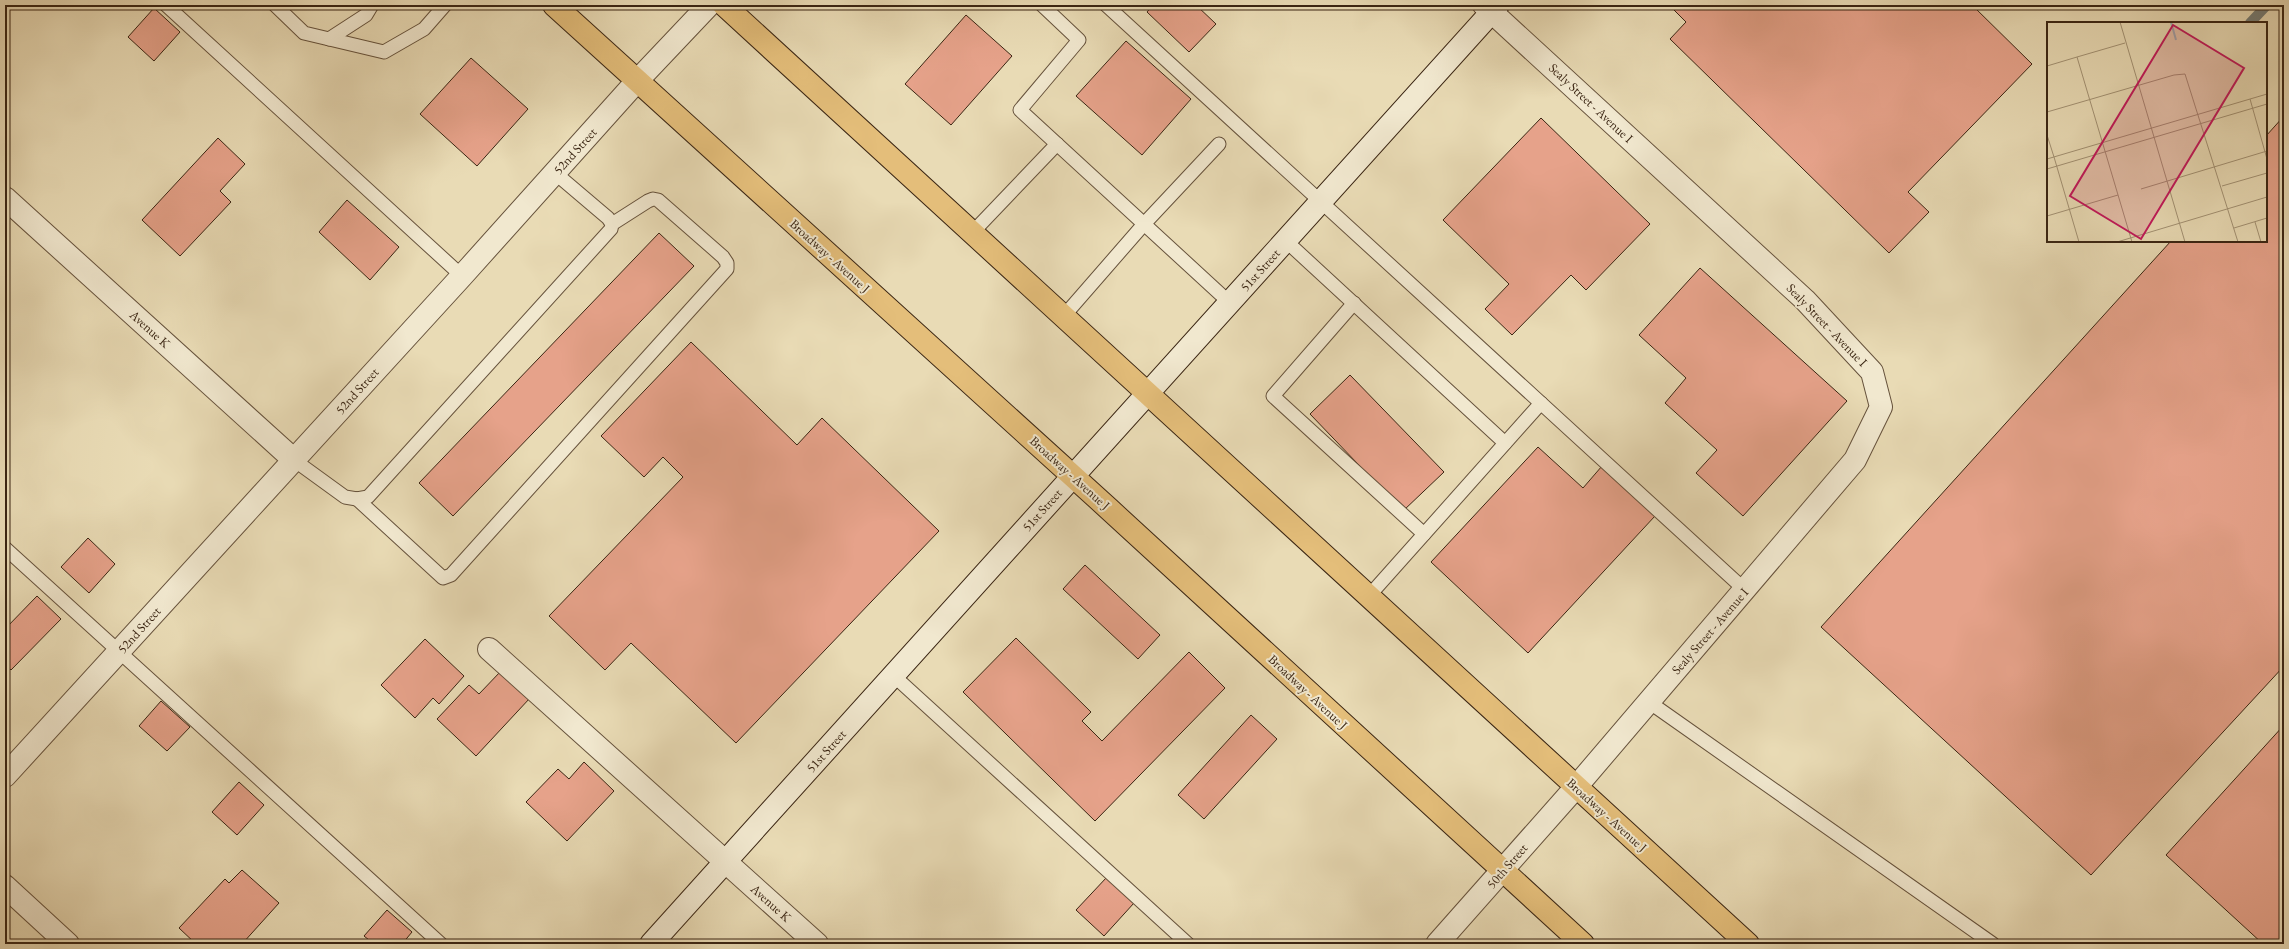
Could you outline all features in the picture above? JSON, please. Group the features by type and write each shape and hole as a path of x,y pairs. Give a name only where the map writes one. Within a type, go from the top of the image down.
{"main road":[{"name":"Broadway - Avenue J","path":"554,5 1072,476 1583,944"},
{"name":"Broadway - Avenue J","path":"724,5 1147,395 1748,944"}],"street":[{"name":"52nd Street","path":"5,776 462,276 637,81 709,5"},
{"name":"51st Street","path":"651,944 1321,202 1491,7"},
{"name":"Sealy Street - Avenue I","path":"1491,7 1805,300 1872,372 1881,407 1855,460 1576,787"},
{"name":"Avenue K","path":"5,198 294,460"},
{"name":"Avenue K","path":"489,649 817,944"},
{"name":"50th Street","path":"1437,944 1576,787"},
{"path":"5,886 68,944"}],"lane":[{"path":"166,5 462,276"},
{"path":"275,5 304,33 384,52 424,29 445,5"},
{"path":"329,39 366,15 372,5"},
{"path":"1042,5 1079,40 1020,110 1230,303"},
{"path":"1106,5 1745,590"},
{"path":"972,233 1056,144"},
{"path":"1063,317 1144,224 1219,144"},
{"path":"555,173 602,212 612,224"},
{"path":"294,460 346,497 357,499 368,497 611,229 612,224 648,201 653,199 658,200 723,257 727,263 727,269 451,575 442,578 357,499"},
{"path":"1286,241 1505,443"},
{"path":"1354,303 1273,396 1424,534"},
{"path":"1368,597 1541,403"},
{"path":"5,548 440,944"},
{"path":"894,676 1188,944"},
{"path":"1649,702 1993,944"}],"building":[{"path":"1153,5 1196,5 1216,24 1189,52 1147,12"},
{"path":"1669,5 1972,5 2032,64 1908,192 1929,212 1889,253 1670,39 1686,22"},
{"path":"154,8 180,32 154,61 128,37"},
{"path":"966,15 1012,56 951,125 905,84"},
{"path":"1126,41 1191,99 1142,155 1076,96"},
{"path":"471,58 528,109 477,166 420,114"},
{"path":"2284,116 2284,666 2091,875 1821,627 2170,242 2267,242 2267,135"},
{"path":"1541,118 1650,224 1586,290 1571,275 1512,335 1485,309 1509,284 1443,220"},
{"path":"218,138 245,164 220,191 231,202 180,256 142,220"},
{"path":"347,200 399,247 370,280 319,232"},
{"path":"659,233 694,266 453,516 419,483"},
{"path":"1700,268 1847,401 1743,516 1696,473 1717,450 1665,403 1686,378 1639,335"},
{"path":"691,342 797,445 822,418 939,531 736,743 631,643 605,670 549,616 683,477 663,457 644,477 601,436"},
{"path":"1350,375 1444,472 1403,511 1310,414"},
{"path":"1538,447 1583,488 1602,466 1655,516 1528,653 1431,562"},
{"path":"88,538 115,564 89,593 61,567"},
{"path":"1085,565 1160,635 1138,659 1063,589"},
{"path":"37,596 61,619 11,670 5,664 5,629"},
{"path":"1016,638 1091,712 1082,721 1102,741 1189,652 1225,688 1095,821 963,692"},
{"path":"425,639 464,676 439,704 433,698 415,718 381,685"},
{"path":"501,671 530,698 476,756 437,719 469,685 479,694"},
{"path":"161,701 190,727 167,751 139,726"},
{"path":"1251,715 1277,739 1204,819 1178,795"},
{"path":"2284,725 2284,944 2263,944 2166,855"},
{"path":"584,762 614,791 567,841 526,802 558,769 569,779"},
{"path":"239,782 264,805 237,835 212,812"},
{"path":"242,870 279,903 242,944 196,944 179,928 225,879 229,883"},
{"path":"1107,877 1134,903 1104,936 1076,910"},
{"path":"387,910 412,932 402,944 374,944 364,936"}],"waterway":[{"path":"2251,22 2267,5"}]}
